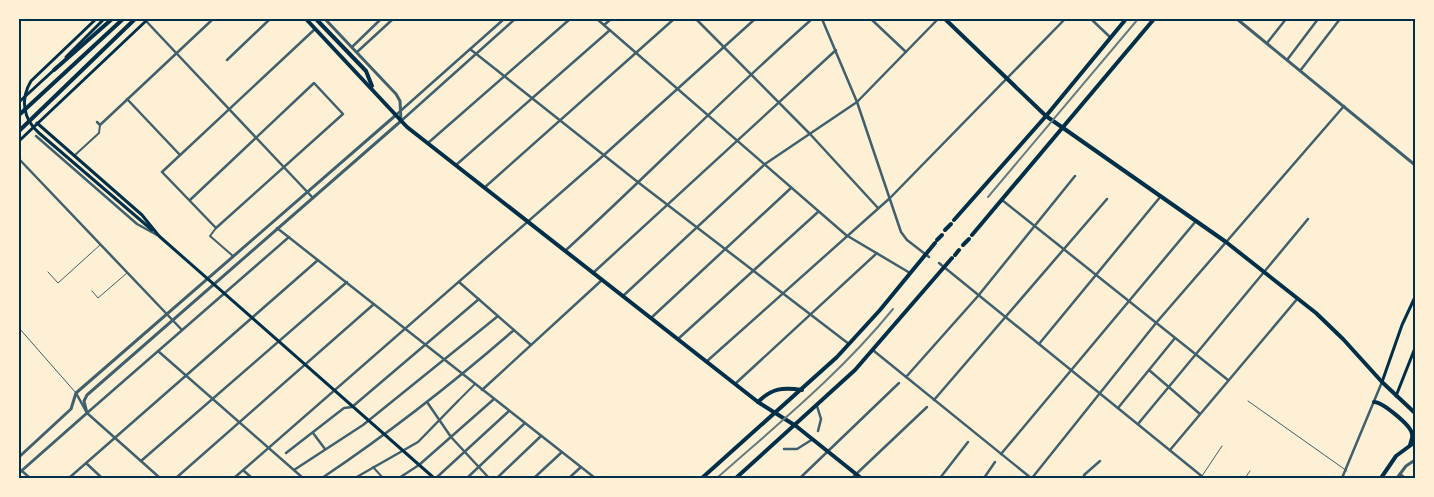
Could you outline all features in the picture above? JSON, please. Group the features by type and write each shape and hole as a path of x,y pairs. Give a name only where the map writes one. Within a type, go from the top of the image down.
{"main road":[{"path":"96,19 31,81 25,94 25,112 29,122 39,134 159,236 435,478"},
{"path":"54,70 104,19"},
{"path":"19,102 112,19"},
{"path":"19,115 123,19"},
{"path":"19,131 135,19"},
{"path":"306,19 375,90 401,121 706,362 758,402 796,426 861,478"},
{"path":"316,19 368,73 375,90"},
{"path":"945,19 1046,116 1226,242 1298,298 1343,338 1382,382 1415,413"},
{"path":"946,230 1046,116 1126,19"},
{"path":"963,245 1154,19"},
{"path":"19,141 147,20"},
{"path":"38,123 74,157 142,215 159,236"},
{"path":"702,478 802,390 849,344 927,256 942,235"},
{"path":"736,478 818,406 874,351 960,250"},
{"path":"1382,382 1402,325 1415,297"},
{"path":"1396,396 1415,348"},
{"path":"758,402 773,390 786,388 802,390"},
{"path":"1374,402 1383,404 1410,429 1413,437 1410,445"},
{"path":"1381,478 1396,456 1415,442"}],"street":[{"path":"74,157 99,133 100,125 213,19"},
{"path":"226,60 270,19"},
{"path":"326,19 396,94 402,110 401,121"},
{"path":"352,47 381,19"},
{"path":"357,52 393,19"},
{"path":"19,457 71,409 76,393 168,315 504,19"},
{"path":"87,413 84,400 87,395 277,228 314,198 515,19"},
{"path":"428,143 570,19"},
{"path":"597,19 846,235 910,273"},
{"path":"604,25 611,19"},
{"path":"484,188 637,54 674,19"},
{"path":"696,19 810,134 878,208"},
{"path":"234,478 678,90 755,19"},
{"path":"565,251 639,183 749,74 812,19"},
{"path":"822,19 857,102 901,232 907,240 927,256"},
{"path":"871,19 906,52"},
{"path":"623,296 765,164 857,102 938,19"},
{"path":"706,362 846,235 890,198 1065,19"},
{"path":"1091,19 1110,38"},
{"path":"1237,19 1415,165"},
{"path":"1267,43 1286,19"},
{"path":"1287,60 1318,19"},
{"path":"1300,71 1340,19"},
{"path":"147,20 314,198"},
{"path":"216,228 162,172 316,28"},
{"path":"456,165 610,30"},
{"path":"470,49 668,206 849,344"},
{"path":"593,273 836,50"},
{"path":"190,200 314,83 343,114 216,228 210,236 234,256"},
{"path":"127,99 180,155"},
{"path":"874,351 1031,478 1156,323 1344,106"},
{"path":"97,122 100,125"},
{"path":"36,136 137,224 159,236"},
{"path":"19,159 182,330"},
{"path":"906,377 978,296 1075,176"},
{"path":"651,318 791,188"},
{"path":"1039,344 1161,196"},
{"path":"934,400 1107,199"},
{"path":"1002,200 1228,380"},
{"path":"678,339 818,212"},
{"path":"1138,424 1308,219"},
{"path":"1001,454 1196,221"},
{"path":"277,228 595,478"},
{"path":"30,478 20,472 289,237"},
{"path":"735,384 877,253"},
{"path":"69,478 318,259"},
{"path":"939,263 1203,477"},
{"path":"482,390 602,280"},
{"path":"141,461 347,282"},
{"path":"459,282 531,345"},
{"path":"1170,450 1298,298"},
{"path":"279,457 344,408 352,407 479,299"},
{"path":"176,478 374,304"},
{"path":"294,470 368,421 498,316"},
{"path":"322,478 385,436 463,374 514,330"},
{"path":"1118,408 1175,338"},
{"path":"158,351 303,478"},
{"path":"1150,370 1200,414"},
{"path":"1342,478 1347,471 1382,382"},
{"path":"355,478 418,442 476,384"},
{"path":"800,478 899,384"},
{"path":"76,393 87,413 160,478"},
{"path":"399,478 418,465 494,399"},
{"path":"427,402 438,421 451,437 489,478"},
{"path":"818,406 821,419 818,431"},
{"path":"852,478 926,407"},
{"path":"435,478 509,411"},
{"path":"467,478 525,423"},
{"path":"313,433 325,449"},
{"path":"497,478 541,436"},
{"path":"784,449 797,449 813,440"},
{"path":"940,478 968,442"},
{"path":"534,478 562,452"},
{"path":"1397,478 1406,466 1415,460"},
{"path":"1085,478 1084,475 1100,461"},
{"path":"984,478 995,462"},
{"path":"86,463 102,478"},
{"path":"373,467 383,478"},
{"path":"569,478 581,467"},
{"path":"243,470 252,478"},
{"path":"1400,474 1405,478"}],"lane":[{"path":"48,272 58,283 101,245"},
{"path":"92,291 98,298 128,272"},
{"path":"19,328 76,393"},
{"path":"1248,401 1347,471"},
{"path":"1203,477 1222,446"},
{"path":"1245,478 1250,471"}],"railway":[{"path":"988,197 1138,19"},
{"path":"717,478 831,376 893,309"}]}
